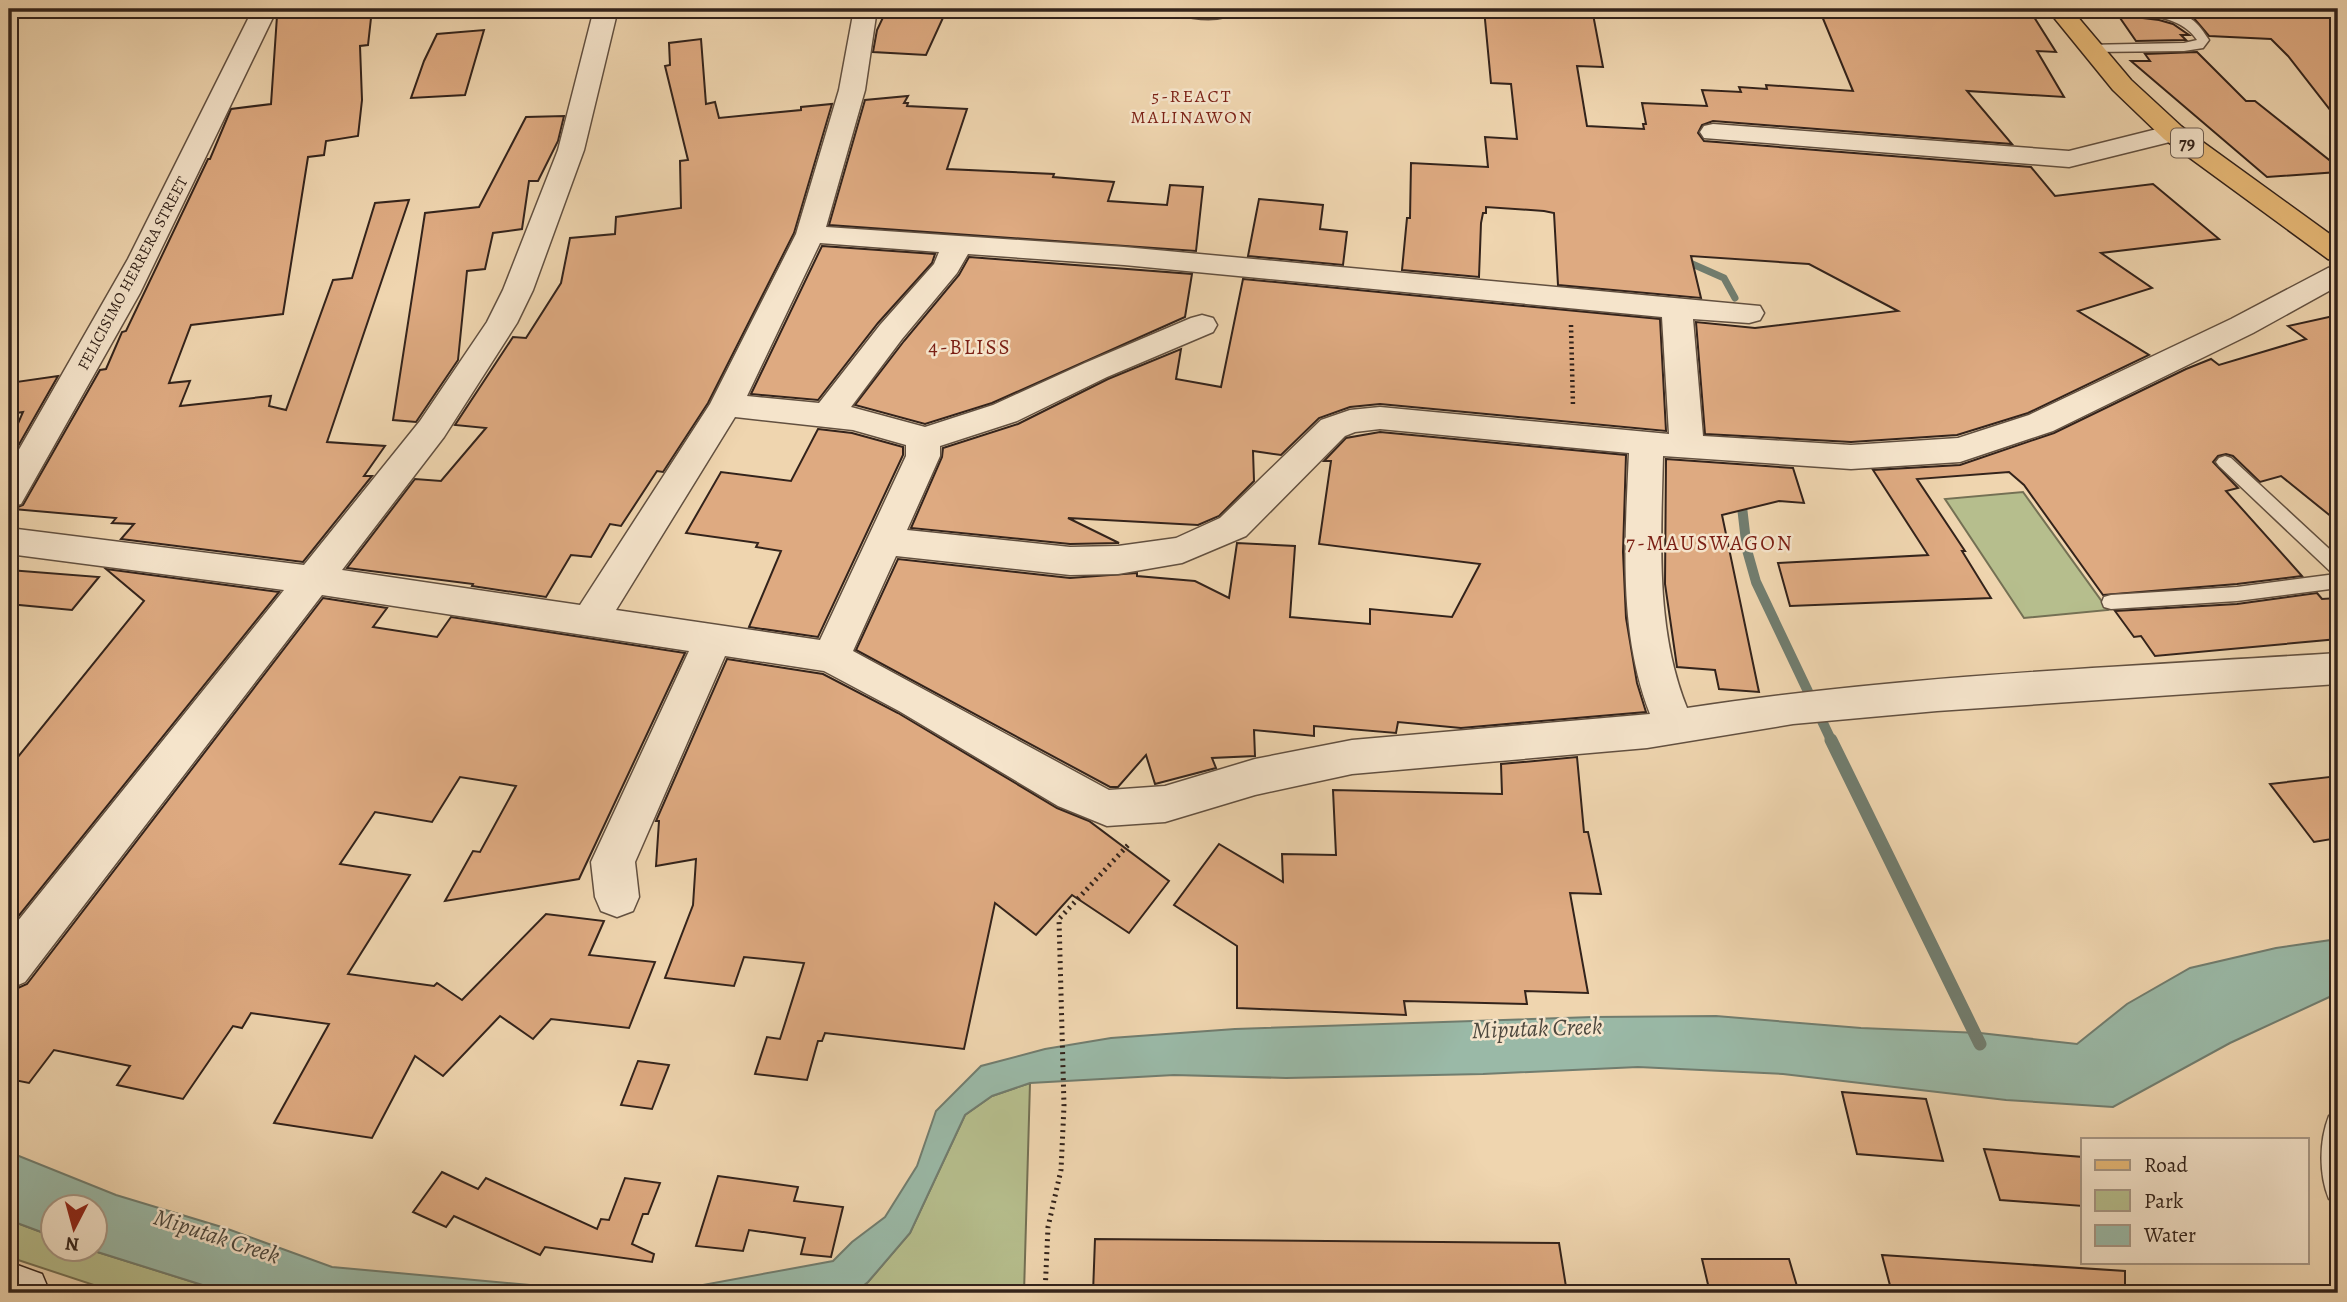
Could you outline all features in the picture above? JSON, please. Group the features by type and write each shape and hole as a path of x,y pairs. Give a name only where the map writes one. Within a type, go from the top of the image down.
{"main road":[{"name":"79","path":"2059,9 2122,85 2173,133 2338,253"}],"street":[{"name":"FELICISIMO HERRERA STREET","path":"9,495 48,430 160,226 240,53 265,9"},
{"path":"9,967 432,429 502,323 523,278 571,150 606,9"},
{"path":"589,623 726,405 810,234 852,90 866,9"},
{"path":"1183,9 1217,12"},
{"path":"1713,132 2069,159 2173,133"},
{"path":"810,234 1124,256 1677,309 1749,313"},
{"path":"828,416 891,332 947,267 957,244"},
{"path":"882,541 1070,561 1118,560 1182,550 1233,527 1333,428 1350,421 1380,418 1702,448 1851,457 1960,450 2040,423 2242,326 2338,274"},
{"path":"1677,309 1702,448"},
{"path":"726,405 828,416 911,433 923,439 1005,413 1096,370 1202,325"},
{"path":"831,657 923,456 923,439"},
{"path":"1646,443 1646,594 1652,653 1662,699 1675,727"},
{"path":"9,541 314,580 831,657 914,700 1073,793 1107,808 1165,804 1255,777 1352,757 1675,727 1793,708 2338,669"},
{"path":"617,897 613,862 713,641"},
{"path":"9,1289 23,1293"}],"lane":[{"path":"2078,9 2167,16 2184,20 2195,27 2203,40 2199,45 2184,47 2089,48"},
{"path":"2225,462 2338,568"},
{"path":"2111,602 2237,594 2338,581"},
{"path":"2338,1125 2334,1178 2338,1190"}],"path":[{"path":"1570,299 1574,436"},
{"path":"1045,1293 1048,1227 1061,1170 1064,1086 1059,919 1165,804"}],"green space":[{"path":"2023,492 2108,610 2024,618 1945,499"},
{"path":"1030,1083 1024,1293 854,1293 868,1282 910,1233 965,1115 992,1096"},
{"path":"9,1220 38,1231 38,1264 108,1264 108,1255 228,1293 118,1293 9,1257"}],"water":[{"name":"Miputak Creek","path":"2338,939 2338,993 2230,1043 2113,1107 2006,1100 1783,1074 1638,1067 1483,1074 1286,1078 1174,1075 1030,1083 992,1096 965,1115 910,1233 868,1282 854,1293 228,1293 108,1255 108,1194 38,1194 38,1231 9,1220 9,1152 116,1195 225,1228 332,1267 530,1285 665,1292 833,1261 852,1242 885,1217 917,1166 936,1111 981,1066 1045,1049 1111,1038 1235,1029 1593,1017 1716,1016 1861,1028 1980,1033 2077,1044 2127,1004 2190,968 2276,948"}],"building":[{"path":"309,9 372,9 368,45 360,46 362,100 358,136 326,141 324,155 308,157 283,314 191,325 169,383 190,381 180,406 271,396 269,406 286,410 333,280 352,278 375,203 409,200 327,442 385,446 364,476 372,476 303,562 121,539 134,524 112,523 116,518 13,509 23,505 100,370 106,369 210,159 231,109 271,104 277,16 308,13"},
{"path":"887,9 947,9 926,55 873,52 877,30"},
{"path":"1484,9 1592,9 1603,67 1577,66 1587,126 1644,129 1643,124 1646,124 1642,103 1707,106 1702,90 1741,92 1739,87 1767,89 1766,85 1853,91 1819,9 2029,9 2056,52 2037,51 2064,97 1967,91 2012,144 1713,121 1702,125 1698,133 1704,141 2031,167 2055,196 2153,184 2219,239 2101,253 2152,288 2078,311 2149,355 2028,413 1957,435 1851,442 1705,434 1696,322 1755,328 1898,311 1809,264 1691,256 1701,298 1558,285 1554,213 1544,211 1486,207 1481,223 1479,277 1402,270 1407,218 1410,218 1411,163 1488,167 1485,137 1517,139 1511,84 1491,83"},
{"path":"2169,9 2338,9 2338,120 2288,56 2271,39 2209,36 2193,17"},
{"path":"2118,15 2159,20 2173,24 2189,35 2181,35 2186,40 2136,41"},
{"path":"484,30 465,95 411,98 437,34"},
{"path":"701,39 706,104 715,102 719,118 801,110 801,107 832,104 794,233 708,403 663,472 657,471 621,526 610,524 591,557 571,555 546,597 472,586 473,584 347,568 415,479 441,481 486,428 455,425 513,337 526,338 561,283 570,238 615,234 616,217 681,208 680,161 688,160 665,66 670,65 669,43"},
{"path":"2197,52 2246,101 2255,101 2338,167 2338,172 2267,177 2131,61 2150,61 2145,54"},
{"path":"908,96 904,103 908,103 907,106 967,109 947,169 1054,174 1053,177 1114,182 1108,201 1167,205 1170,185 1203,187 1196,251 829,225 865,100"},
{"path":"564,116 558,141 538,181 529,181 522,229 493,233 485,269 467,271 458,360 416,422 393,420 425,213 479,207 526,117"},
{"path":"1259,199 1323,205 1320,229 1347,232 1343,265 1248,256"},
{"path":"822,246 935,254 932,263 878,323 818,400 751,394"},
{"path":"969,257 1192,274 1185,317 992,403 925,424 855,405 959,275"},
{"path":"1243,279 1660,319 1666,431 1380,404 1350,407 1319,418 1281,455 1253,451 1254,481 1219,516 1198,525 1068,518 1119,543 1070,544 911,528 942,457 943,448 1018,424 1108,379 1181,349 1176,379 1221,387"},
{"path":"2338,315 2338,522 2281,476 2260,482 2233,456 2226,454 2218,456 2213,462 2238,488 2226,491 2302,576 2103,595 2024,485 2009,472 1917,479 1965,551 1962,551 1991,598 1790,606 1778,563 1928,555 1873,470 1960,465 2054,433 2211,359 2219,365 2306,339 2288,326"},
{"path":"58,376 9,462 9,444 23,412 9,414 9,383"},
{"path":"818,429 852,433 903,447 903,455 818,637 749,627 781,551 756,547 758,543 686,533 721,472 791,481"},
{"path":"1380,432 1626,455 1623,552 1626,618 1637,683 1646,712 1461,728 1398,722 1396,733 1314,726 1314,736 1254,730 1255,756 1212,758 1216,768 1155,784 1146,755 1118,787 1110,787 856,650 898,559 1070,578 1137,573 1137,576 1195,581 1229,598 1237,543 1295,546 1290,617 1370,624 1370,609 1452,617 1480,564 1319,544 1331,461 1324,461 1346,438"},
{"path":"1666,459 1793,468 1804,503 1779,501 1722,515 1759,692 1719,689 1715,670 1677,667 1665,584"},
{"path":"106,569 279,592 9,928 9,768 144,601"},
{"path":"9,570 99,577 72,610 9,604"},
{"path":"2317,593 2322,599 2338,598 2338,639 2155,656 2141,636 2134,637 2115,611 2237,604"},
{"path":"323,598 387,608 373,627 437,637 451,617 685,653 579,879 445,901 473,851 480,852 516,786 460,777 432,822 375,812 340,864 410,875 348,974 434,986 437,983 462,1000 546,914 604,921 589,955 655,962 629,1028 551,1019 533,1039 500,1016 443,1076 415,1056 372,1138 274,1123 329,1024 251,1013 242,1028 233,1026 183,1099 117,1085 130,1066 54,1050 29,1083 9,1079 9,992 27,984"},
{"path":"727,659 823,674 898,713 1057,808 1089,821 1169,881 1129,933 1072,895 1036,935 995,903 964,1049 825,1033 822,1041 818,1041 807,1080 755,1074 767,1037 780,1039 804,963 744,957 734,986 665,978 693,905 696,859 656,866 659,821 656,821"},
{"path":"1577,757 1584,832 1588,832 1601,894 1570,893 1588,993 1525,991 1527,1004 1404,1001 1406,1015 1237,1008 1237,946 1174,905 1219,844 1283,882 1282,854 1336,855 1333,790 1502,794 1501,764"},
{"path":"2338,776 2338,838 2314,842 2270,784"},
{"path":"638,1061 669,1065 652,1109 621,1105"},
{"path":"1842,1092 1926,1099 1943,1161 1857,1154"},
{"path":"1984,1149 2081,1157 2081,1206 2000,1200"},
{"path":"442,1172 478,1189 486,1178 597,1229 601,1219 609,1220 625,1178 660,1183 648,1214 643,1214 632,1244 654,1254 652,1262 545,1247 540,1255 454,1216 446,1227 413,1212"},
{"path":"718,1176 798,1187 794,1201 843,1207 831,1257 801,1254 805,1238 749,1230 743,1251 696,1246"},
{"path":"1095,1239 1559,1243 1567,1293 1093,1293"},
{"path":"1882,1255 2125,1271 2125,1293 1892,1293"},
{"path":"1702,1259 1789,1259 1799,1293 1710,1293"}],"waterway":[{"path":"1681,259 1724,278 1735,298"},
{"path":"1741,498 1747,550 1756,582 1832,742"},
{"path":"1831,740 1980,1044"}],"district":[{"name":"5-REACT MALINAWON","path":"1192,106"},
{"name":"4-BLISS","path":"970,347"},
{"name":"7-MAUSWAGON","path":"1710,543"}]}
